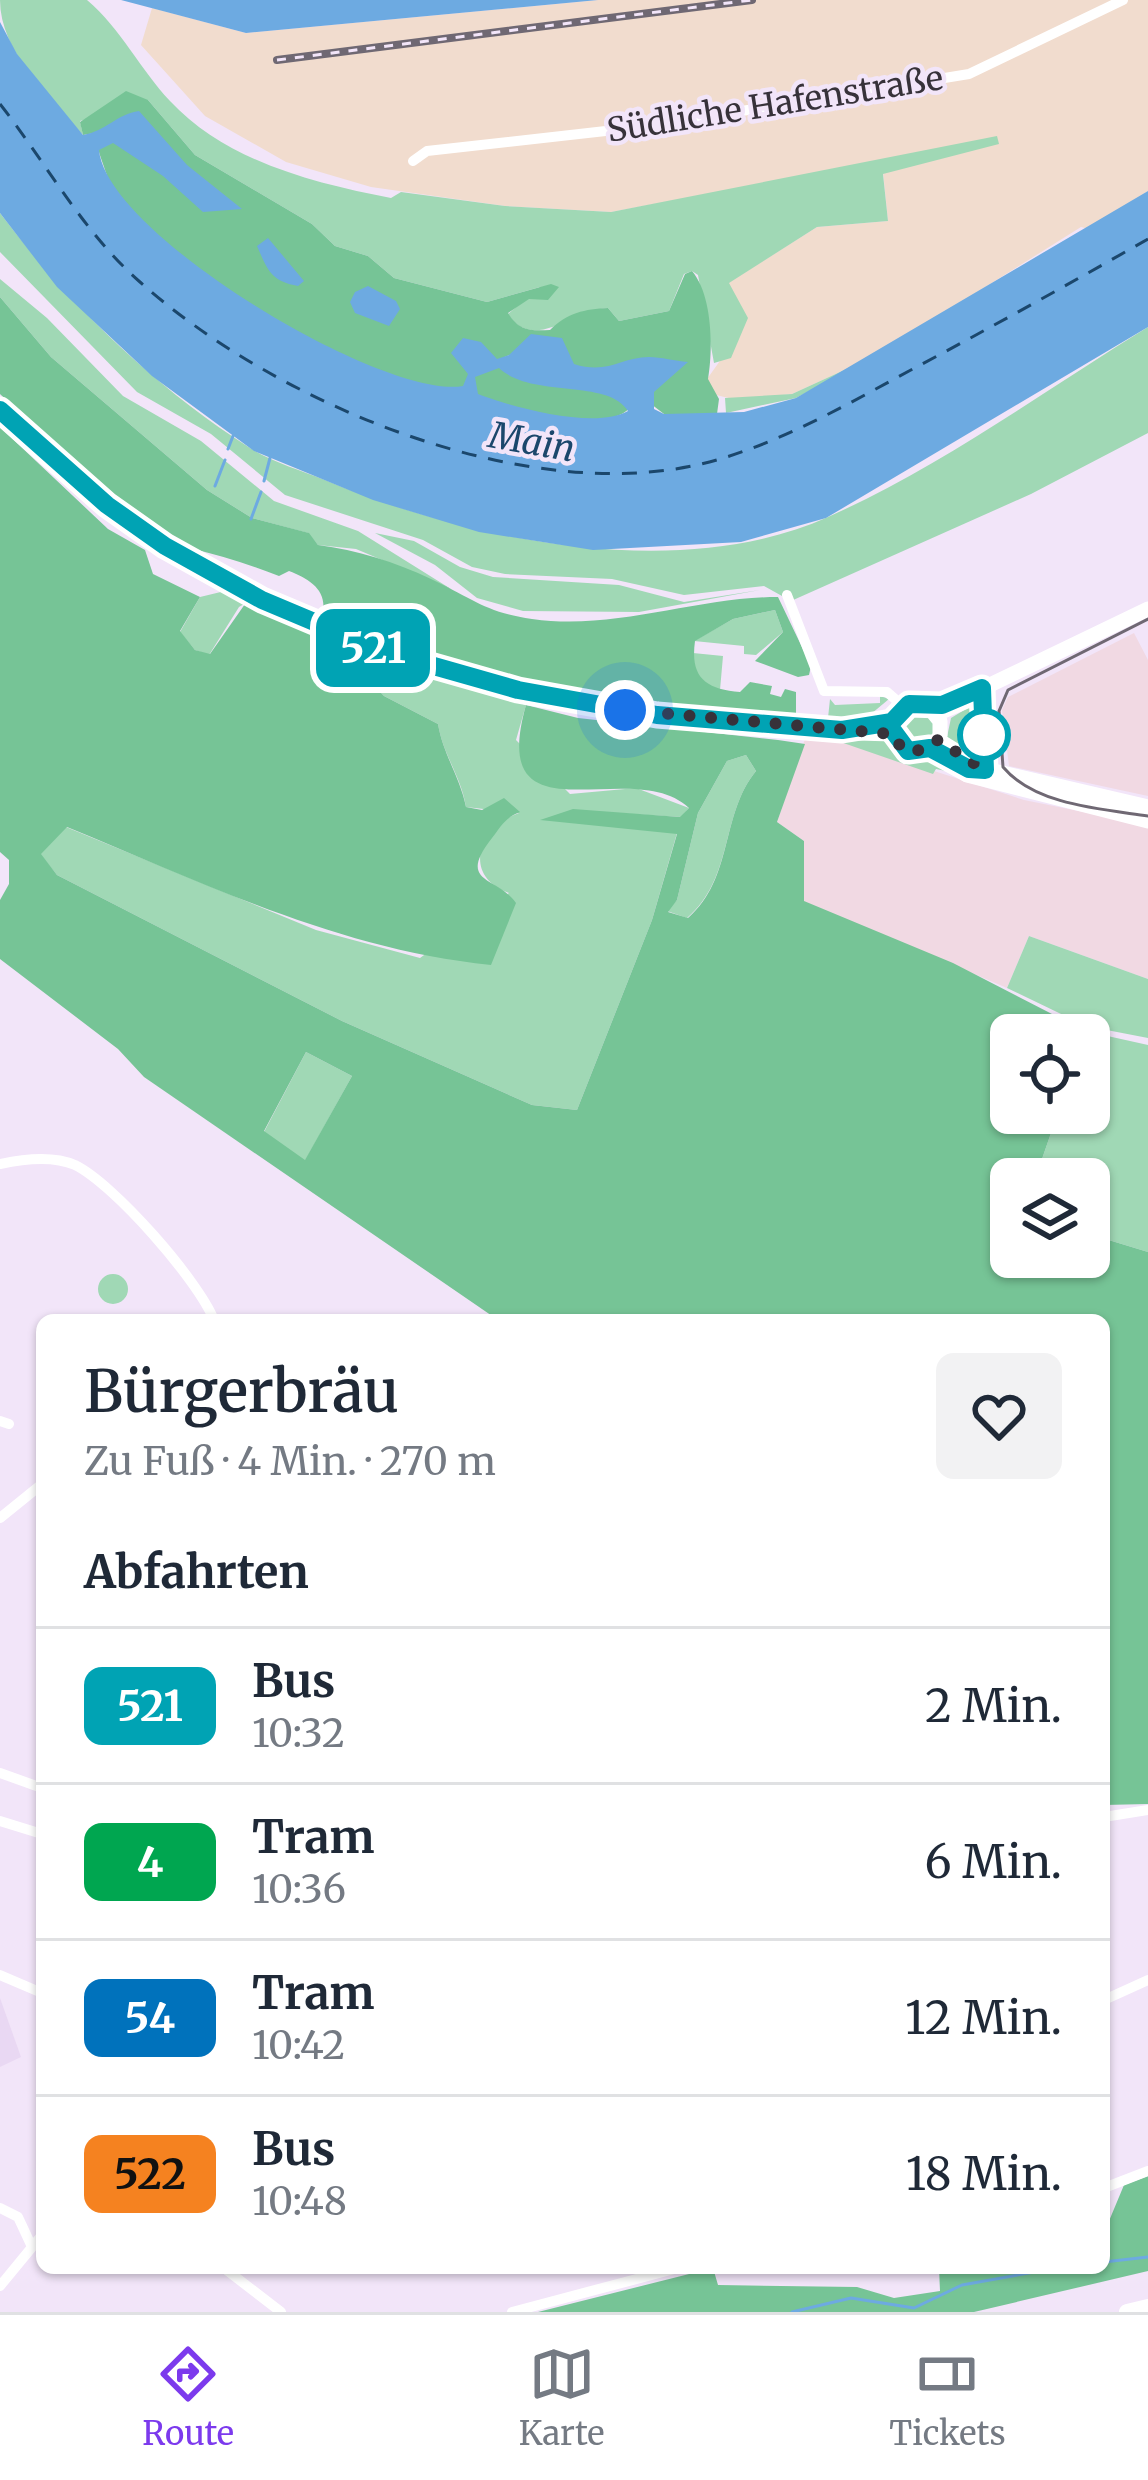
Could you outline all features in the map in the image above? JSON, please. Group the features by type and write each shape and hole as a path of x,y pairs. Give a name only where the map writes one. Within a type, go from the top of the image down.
{"main road":[{"path":"0,410 150,536 222,579 342,636 443,670 592,705 850,730 892,728"},
{"path":"892,728 900,701 927,705 967,696 1148,609"},
{"path":"934,744 940,721 967,696"},
{"path":"927,705 940,721"},
{"path":"892,728 908,751 934,744"},
{"path":"934,744 967,775 1148,820"},
{"path":"1103,806 1148,807"},
{"path":"1127,2312 1148,2307"}],"street":[{"name":"Südliche Hafenstraße","path":"413,160 427,151 650,126 969,74 1123,0"},
{"path":"787,596 824,692 900,701"},
{"path":"0,1164 50,1159 74,1164 100,1182 190,1281 210,1314"},
{"path":"0,1518 36,1489"},
{"path":"0,1773 36,1786"},
{"path":"1110,1814 1148,1810"},
{"path":"0,1821 36,1832"},
{"path":"0,1975 36,1990"},
{"path":"1110,1997 1148,1980"},
{"path":"1110,2186 1148,2171"},
{"path":"0,2208 18,2217 32,2247"},
{"path":"0,2286 36,2242"},
{"path":"232,2274 281,2312"},
{"path":"512,2312 655,2274"}],"shaded area":[{"path":"598,0 1148,0 1148,191 1089,229 1081,227 877,355 792,394 737,400 716,395 707,379 722,358 728,283 817,227 888,221 882,162 611,212 505,206 371,187 286,162 205,116 141,45 152,8 246,33"},
{"path":"1134,633 1148,660 1148,796 1009,766 1002,710 1008,697"},
{"path":"805,739 841,741 1024,800 1148,825 1148,979 1029,936 1007,988 803,901 804,841 777,822"},
{"path":"0,1998 21,2057 0,2067"}],"green space":[{"path":"0,0 87,0 170,101 217,139 302,177 391,198 401,192 505,206 611,212 997,136 999,144 883,174 888,221 817,227 729,283 748,318 731,358 714,363 698,275 692,271 684,274 669,311 619,321 608,308 530,330 508,314 540,287 487,302 394,278 368,256 335,246 312,224 195,155 148,100 80,121 83,135 18,56 8,38"},
{"path":"126,91 148,100 195,155 312,224 335,246 368,256 394,278 487,302 551,284 559,287 548,300 529,299 508,313 526,329 550,330 592,309 608,308 619,321 669,311 685,274 692,271 708,309 708,379 719,399 717,414 664,414 616,377 514,353 471,372 463,389 423,384 378,371 282,325 192,266 120,202 98,149 107,131 83,135 80,122"},
{"path":"0,213 114,341 179,398 250,448 382,502 508,536 641,551 707,548 770,537 828,517 911,475 1148,327 1148,433 1031,494 791,601 764,586 684,595 612,579 505,574 472,567 423,540 285,495 211,434 137,392 0,252"},
{"path":"0,279 47,318 123,396 201,441 274,501 358,531 451,589 356,549 318,545 308,533 252,518 207,490 51,357 0,297"},
{"path":"0,297 51,357 207,490 252,518 309,533 318,545 390,562 490,608 532,619 594,621 778,597 811,666 809,675 798,677 755,661 783,632 775,610 733,619 695,641 695,664 702,679 718,688 740,692 750,682 772,686 770,694 781,697 785,689 796,692 796,718 614,697 438,656 322,616 320,593 297,574 289,571 279,576 169,539 92,480 0,394"},
{"path":"877,355 796,398 726,413 725,398 792,394"},
{"path":"500,367 615,392 631,407 617,416 578,420 531,412 474,394 475,371"},
{"path":"0,427 108,529 145,550 153,574 200,597 180,631 195,650 210,654 245,604 333,642 384,696 438,724 466,807 482,810 504,798 520,812 501,826 478,864 483,878 516,903 491,965 435,957 327,930 67,827 41,854 57,875 342,1021 532,1105 577,1110 652,920 677,834 540,820 573,809 680,817 689,808 664,794 634,789 545,786 527,773 519,748 526,705 578,718 805,744 777,822 804,841 804,901 953,963 1052,1014 990,1014 990,1134 1051,1134 1042,1158 990,1158 990,1278 1110,1278 1110,1240 1148,1252 1148,1804 1110,1805 1110,1314 489,1314 144,1077 118,1049 0,959 0,900 9,884 9,860 0,852","holes":["746,755 756,771 745,788 703,902 688,918 668,912 677,900 698,813 727,761","306,1052 352,1076 305,1160 264,1131"]},
{"path":"375,533 414,541 460,567 493,577 619,585 684,602 760,590 639,612 523,611 477,598 435,565"},
{"path":"229,590 249,601 239,607 209,655 195,650 180,632 200,597"},
{"path":"775,610 783,632 756,655 744,654 744,646 694,641 733,619"},
{"path":"333,642 376,661 526,705 516,740 570,794 636,788 689,808 681,817 615,813 677,833 652,920 577,1110 532,1105 342,1021 57,875 40,854 66,827 316,930 420,958 509,893 484,875 481,851 494,828 519,813 466,807 438,724 384,696"},
{"path":"693,653 723,656 720,690 699,676"},
{"path":"880,696 889,699 871,714 828,718 830,699 835,705 880,703"},
{"path":"971,706 979,714 981,750 973,759 947,737 951,718"},
{"path":"922,708 936,726 931,741 909,747 896,721 900,714"},
{"path":"826,737 886,741 902,755 928,758 951,772 936,769 933,774"},
{"path":"746,755 756,771 737,807 713,884 687,918 667,911 677,900 698,813 727,761"},
{"path":"1029,936 1148,979 1148,1038 1110,1031 1110,1014 1061,1014 1007,988"},
{"path":"1110,1037 1148,1045 1148,1252 1110,1240 1110,1158 1042,1158 1051,1134 1110,1134"},
{"path":"306,1052 352,1076 305,1161 264,1132"},
{"path":"113,1274 124,1278 128,1289 124,1300 113,1304 102,1300 98,1289 102,1278"},
{"path":"1148,2176 1148,2271 974,2312 538,2312 689,2274 715,2274 718,2285 857,2287 894,2298 940,2291 939,2274 1110,2274 1110,2219 1124,2185"}],"water":[{"path":"121,0 598,0 246,33"},
{"name":"Main","path":"0,22 17,54 83,135 139,111 187,165 242,209 203,212 163,176 113,143 99,150 113,185 148,224 196,265 315,340 373,367 425,383 463,386 468,374 451,353 463,338 481,342 497,359 509,355 531,334 562,338 574,364 586,367 649,357 688,362 654,392 654,409 664,414 744,412 796,398 1148,191 1148,327 826,518 741,542 593,550 479,532 373,500 254,451 152,376 57,287 0,213","holes":["499,368 513,377 604,395 628,411 575,417 478,394 475,377"]},
{"path":"268,238 304,281 298,286 276,278 268,268 257,246"},
{"path":"368,286 396,301 400,309 389,326 355,313 350,302 355,292"}],"waterway":[{"path":"228,449 233,436"},
{"path":"264,481 270,458"},
{"path":"215,486 225,460"},
{"path":"251,519 261,492"},
{"path":"1110,2261 1148,2257"},
{"path":"792,2312 851,2298 914,2308 962,2285 1023,2274"}],"ferry route":[{"path":"0,104 100,241 140,282 196,327 262,369 412,437 491,459 571,472 648,472 720,459 769,441 863,396 1148,239"}],"tram line":[{"path":"1148,619 1008,690 999,711 1003,767 1016,780 1070,803 1148,816"}],"railway":[{"path":"277,60 752,0"}],"bus line":[{"name":"521","path":"0,410 107,505 165,546 262,600 388,653 518,690 592,705 822,730 892,722 903,706 942,705 982,688 985,770 969,769 930,748 908,751 896,741 891,728"}],"route":[{"path":"625,710 892,734 901,747 915,752 938,740 975,764 984,735"}]}
